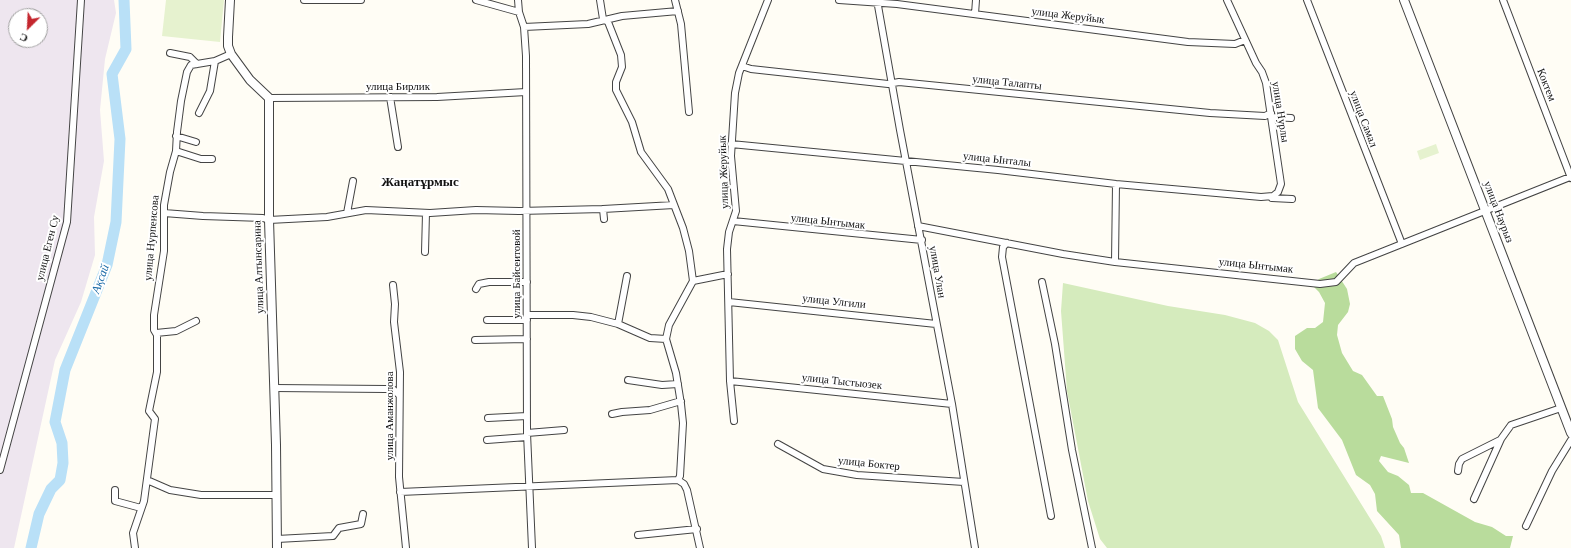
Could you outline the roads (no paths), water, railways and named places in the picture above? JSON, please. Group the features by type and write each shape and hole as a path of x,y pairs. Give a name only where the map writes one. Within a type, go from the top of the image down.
{"street":[{"name":"улица Еген Су","path":"0,470 67,222 82,0"},
{"path":"230,0 228,46 231,54 250,80 269,98"},
{"path":"304,0 361,0"},
{"path":"476,0 519,12"},
{"name":"улица Байсеитовой","path":"518,0 519,12 524,27 526,92 526,416 532,548"},
{"path":"600,0 603,19 608,22 621,55 622,67 616,82 616,90 632,122 641,152 668,189 687,240 693,281 669,325 666,339 678,384 683,423 680,476 678,480"},
{"path":"675,0 681,24 689,112"},
{"name":"улица Жеруйык","path":"734,420 730,381 727,249 729,232 736,211 731,144 735,93 742,66 768,0"},
{"name":"улица Жеруйык","path":"839,0 877,2 1188,42 1235,44 1245,40"},
{"path":"975,14 976,0"},
{"name":"улица Нурлы","path":"1227,0 1256,63 1262,72 1271,115 1281,184 1276,195 1265,197"},
{"name":"улица Самал","path":"1307,0 1402,244"},
{"name":"улица Наурыз","path":"1404,0 1484,211 1571,432"},
{"name":"Коктем","path":"1503,0 1571,177"},
{"name":"улица Улан","path":"877,2 952,404 975,548"},
{"path":"524,27 588,24 597,23 603,19 622,16 678,11"},
{"path":"170,53 190,57 197,64 215,61 231,54"},
{"path":"199,113 210,91 215,61"},
{"name":"улица Нурпеисова","path":"135,548 133,533 141,508 147,480 155,419 150,411 157,372 156,333 153,325 164,251 164,213 170,172 176,151 176,136 186,78 191,65 197,64"},
{"name":"улица Талапты","path":"742,66 751,69 888,84 892,82 1210,113 1271,115 1290,118"},
{"name":"улица Бирлик","path":"269,98 390,97 526,92"},
{"path":"390,97 398,147"},
{"name":"улица Алтынсарина","path":"269,98 269,220 277,495 277,548"},
{"path":"176,136 196,142"},
{"name":"улица Ынталы","path":"731,144 998,170 1116,184 1292,199"},
{"path":"176,151 201,159 212,159"},
{"name":"улица Ынтымак","path":"918,226 1115,262 1320,284 1336,282 1354,263 1571,177"},
{"path":"347,213 354,181"},
{"path":"1115,262 1116,184"},
{"path":"164,213 263,218 269,220 334,215 366,210 426,213 458,211 603,209 674,205"},
{"path":"334,208 334,215"},
{"path":"603,209 604,219"},
{"path":"425,252 426,213"},
{"name":"улица Ынтымак","path":"733,221 922,240"},
{"path":"1007,243 1003,247 1002,257 1051,516"},
{"path":"693,281 728,274"},
{"path":"618,324 619,312 627,276"},
{"path":"476,289 479,284 489,282 526,282"},
{"path":"1042,282 1055,344 1072,450 1092,548"},
{"name":"улица Аманжолова","path":"392,285 395,304 394,322 400,372 400,492 406,548"},
{"name":"улица Улгили","path":"729,302 936,324"},
{"path":"487,320 573,315 618,324 650,338 666,339"},
{"path":"156,333 176,331 196,321"},
{"path":"475,340 527,339"},
{"path":"628,380 662,385 678,384"},
{"name":"улица Тыстыозек","path":"730,381 952,404"},
{"path":"274,388 386,389 394,390 399,395"},
{"path":"612,414 650,410 681,401"},
{"path":"1474,499 1501,439 1511,425 1561,408"},
{"path":"488,418 526,416"},
{"path":"487,440 564,430"},
{"path":"1458,471 1459,464 1462,459 1494,444 1501,439"},
{"path":"1526,526 1552,471 1571,440"},
{"name":"улица Боктер","path":"778,444 823,469 857,475 964,482"},
{"path":"147,480 170,490 201,495 277,495"},
{"path":"400,492 678,480 684,484 688,490 700,548"},
{"path":"115,490 115,501 141,508"},
{"path":"277,539 333,536 339,528 361,524 363,514"},
{"path":"638,535 697,529"}],"waterway":[{"name":"Ақсай","path":"31,548 39,514 51,489 60,480 63,463 62,443 55,422 65,370 107,265 116,222 120,139 112,74 126,49 124,0"}],"district":[{"name":"Жаңатұрмыс","path":"420,183"}]}
